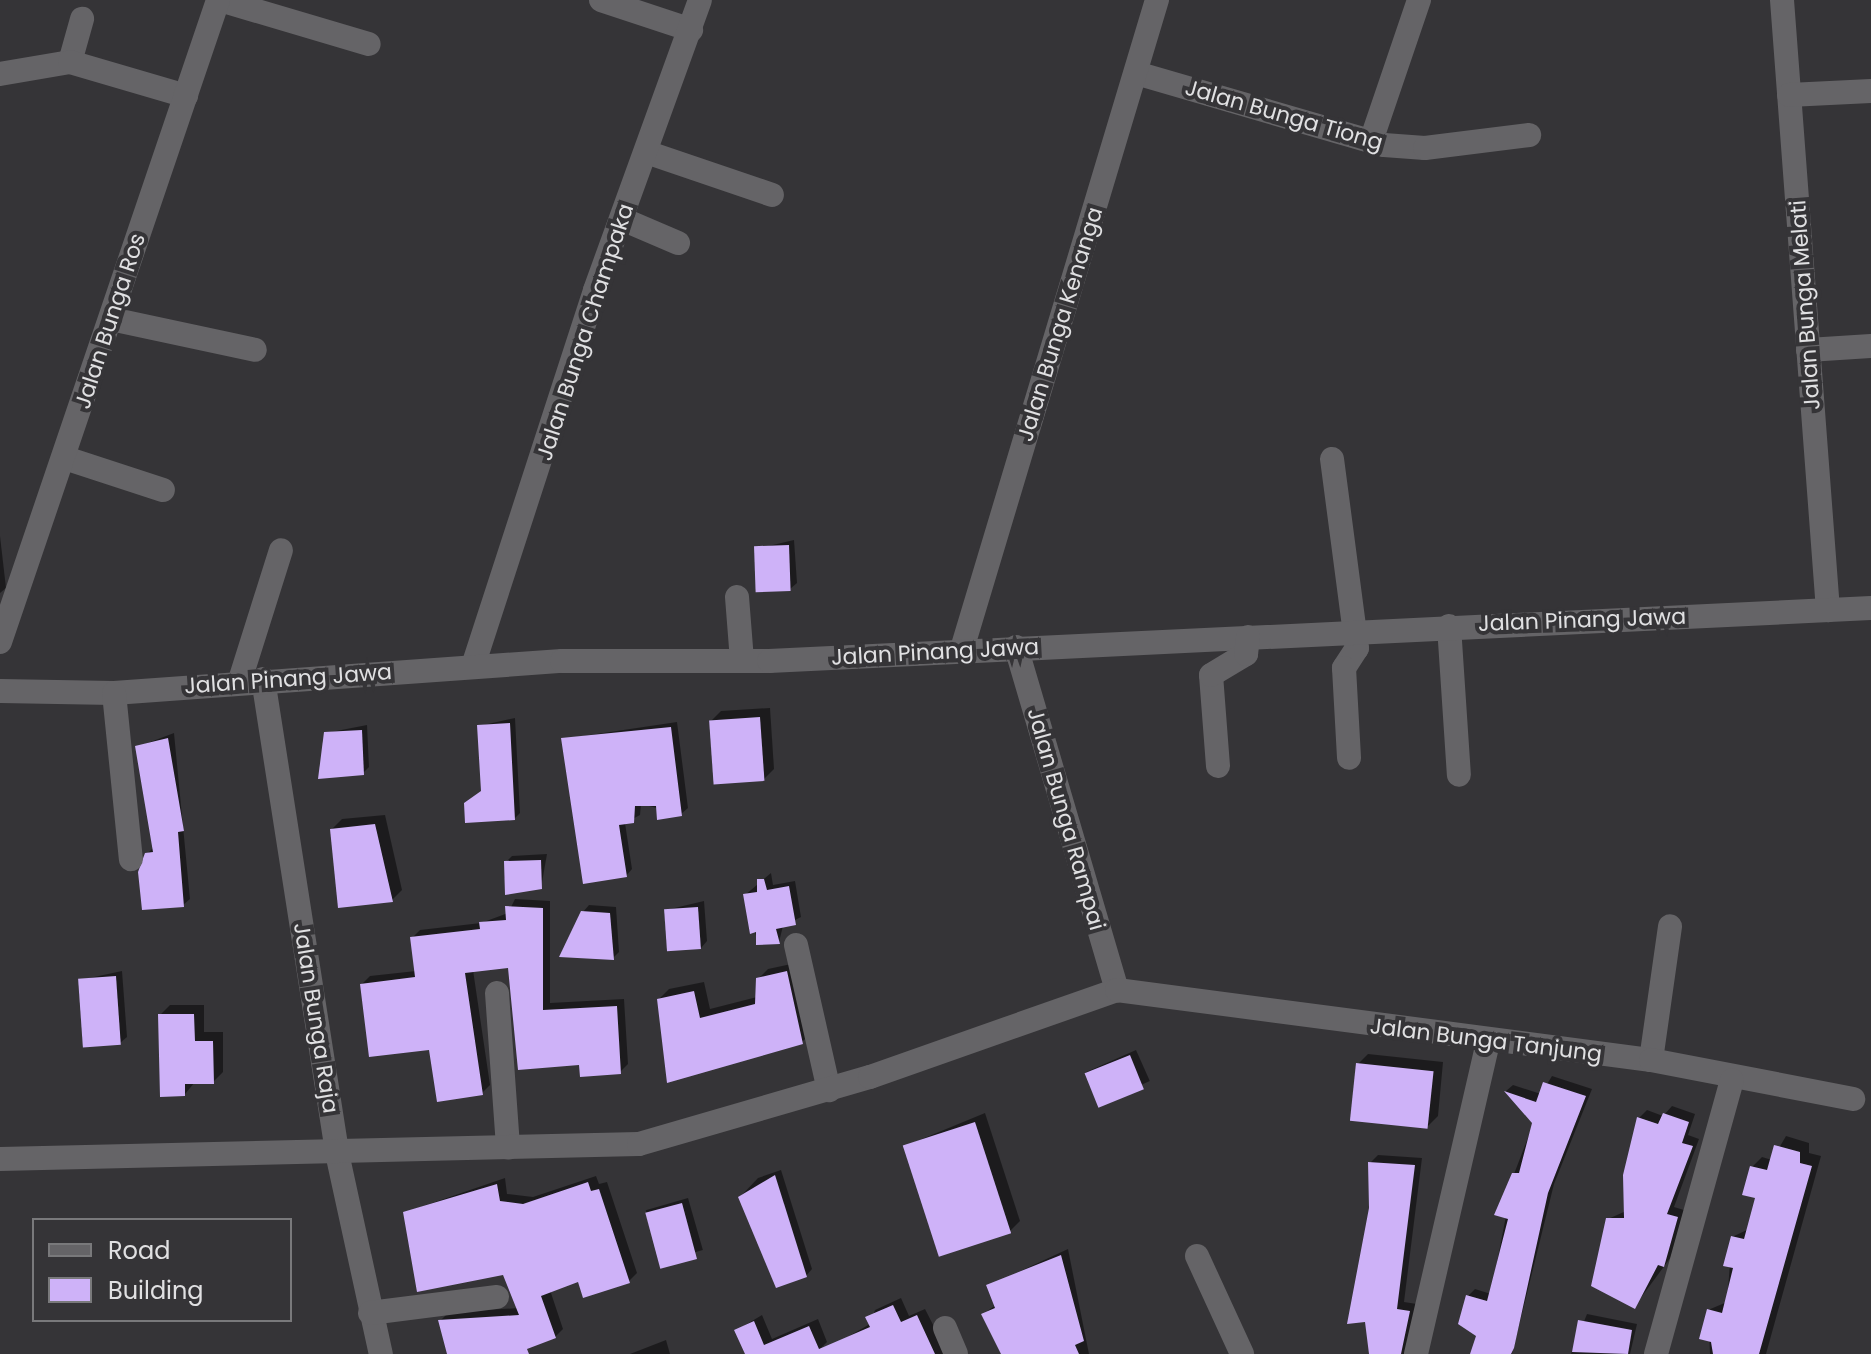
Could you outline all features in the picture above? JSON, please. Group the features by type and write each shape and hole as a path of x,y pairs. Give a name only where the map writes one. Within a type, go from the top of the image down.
{"street":[{"path":"219,0 369,44"},
{"name":"Jalan Bunga Ros","path":"0,642 219,0"},
{"path":"601,0 691,30"},
{"name":"Jalan Bunga Champaka","path":"473,666 622,219 700,0"},
{"name":"Jalan Bunga Kenanga","path":"962,649 1157,0"},
{"path":"1371,141 1419,0"},
{"name":"Jalan Bunga Melati","path":"1782,0 1828,610"},
{"path":"70,62 82,19"},
{"path":"0,74 70,62 186,96"},
{"name":"Jalan Bunga Tiong","path":"1136,73 1371,141 1425,148 1529,135"},
{"path":"1789,95 1871,91"},
{"path":"646,152 772,195"},
{"path":"622,219 678,243"},
{"path":"111,319 255,350"},
{"path":"1808,350 1871,346"},
{"path":"65,458 163,490"},
{"path":"1332,459 1356,654 1344,668 1349,758"},
{"path":"251,680 281,550"},
{"path":"737,597 742,661"},
{"name":"Jalan Pinang Jawa","path":"0,691 114,693 251,680 473,666 742,661 1871,608"},
{"path":"1449,626 1459,775"},
{"path":"1218,766 1211,675 1246,654 1248,637"},
{"name":"Jalan Bunga Rampai","path":"1016,647 1117,990"},
{"name":"Jalan Bunga Raja","path":"251,680 337,1153 381,1354"},
{"path":"114,693 131,859"},
{"path":"1651,1060 1670,926"},
{"path":"796,945 829,1090"},
{"path":"0,1159 639,1144 829,1090 1117,990"},
{"name":"Jalan Bunga Tanjung","path":"1117,990 1488,1042 1651,1060 1732,1080 1853,1099"},
{"path":"497,993 508,1148"},
{"path":"1416,1354 1488,1042"},
{"path":"1656,1354 1732,1080"},
{"path":"1197,1256 1242,1354"},
{"path":"370,1313 497,1297"},
{"path":"945,1328 956,1354"}],"building":[{"path":"789,545 791,591 756,592 754,546"},
{"path":"760,717 764,781 714,784 709,721"},
{"path":"510,723 515,820 465,823 464,803 481,791 477,725"},
{"path":"671,727 682,816 657,820 656,806 635,806 634,823 619,825 627,877 583,884 561,738"},
{"path":"362,730 364,775 318,779 324,732"},
{"path":"168,738 184,831 178,832 184,907 142,910 138,872 145,853 153,852 135,746"},
{"path":"375,824 393,902 338,908 330,829"},
{"path":"541,860 542,889 505,895 504,861"},
{"path":"757,879 764,879 767,890 789,886 796,925 776,929 780,944 756,945 756,932 750,934 743,894 757,892"},
{"path":"505,906 543,908 543,1010 617,1006 621,1074 580,1077 579,1065 518,1070 508,968 465,973 483,1095 437,1102 429,1050 369,1057 360,984 415,977 410,937 480,929 479,922 506,920"},
{"path":"698,907 701,949 667,951 664,909"},
{"path":"581,911 610,913 614,960 559,957"},
{"path":"787,971 803,1044 667,1083 657,999 694,991 700,1018 755,1004 756,978"},
{"path":"116,976 121,1045 83,1047 78,979"},
{"path":"158,1014 194,1014 195,1041 213,1041 214,1084 185,1084 185,1096 160,1097"},
{"path":"1130,1055 1144,1089 1098,1108 1085,1073"},
{"path":"1356,1063 1434,1071 1428,1129 1350,1121"},
{"path":"1543,1082 1586,1096 1548,1193 1514,1348 1511,1354 1470,1354 1476,1336 1458,1324 1466,1295 1487,1301 1508,1219 1494,1215 1512,1173 1519,1173 1532,1123 1504,1091 1536,1102"},
{"path":"1663,1113 1689,1122 1682,1143 1693,1146 1667,1214 1678,1217 1664,1267 1658,1265 1635,1309 1591,1286 1606,1218 1624,1218 1623,1175 1637,1117 1658,1124"},
{"path":"975,1122 1011,1233 939,1257 903,1145"},
{"path":"1774,1145 1800,1152 1800,1163 1812,1166 1759,1354 1713,1354 1711,1342 1699,1339 1707,1309 1722,1313 1733,1268 1723,1266 1731,1236 1744,1239 1755,1198 1742,1195 1750,1166 1767,1170"},
{"path":"1368,1162 1415,1165 1397,1309 1410,1311 1401,1354 1369,1354 1365,1322 1347,1324 1369,1208"},
{"path":"775,1175 807,1277 776,1288 738,1197"},
{"path":"588,1182 591,1191 599,1189 630,1283 583,1298 578,1282 541,1296 556,1338 527,1349 529,1354 447,1354 438,1320 519,1315 503,1275 417,1292 403,1212 497,1184 500,1201 523,1204"},
{"path":"682,1203 697,1259 660,1269 645,1213"},
{"path":"1061,1255 1084,1341 1075,1345 1079,1354 1001,1354 981,1314 995,1308 986,1285"},
{"path":"893,1305 901,1322 917,1315 935,1354 745,1354 734,1330 754,1321 764,1345 809,1326 819,1349 870,1327 865,1317"},
{"path":"1578,1320 1632,1330 1628,1354 1572,1352"}]}
